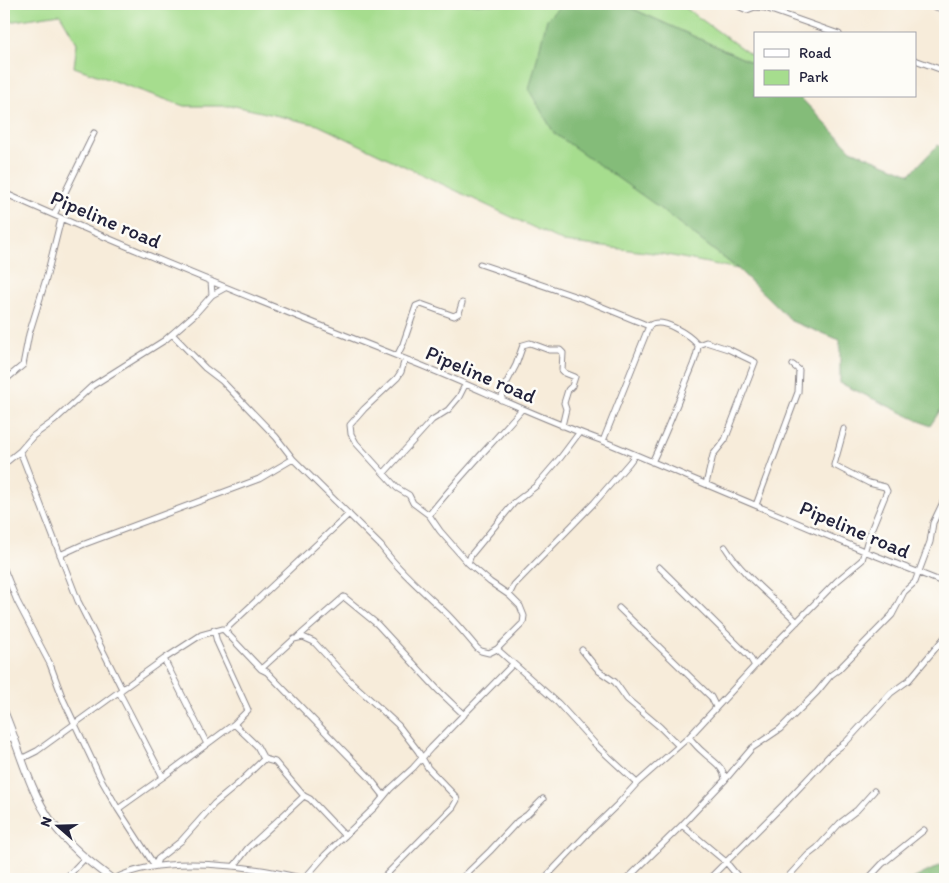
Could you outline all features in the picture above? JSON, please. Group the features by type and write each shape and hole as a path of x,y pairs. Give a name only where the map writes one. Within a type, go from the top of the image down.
{"street":[{"path":"733,4 747,10 767,6 834,32"},
{"path":"926,4 945,10"},
{"path":"916,60 945,71"},
{"path":"54,215 94,133"},
{"name":"Pipeline road","path":"4,193 225,288 405,359 562,426 635,454 908,569 918,575 945,583"},
{"path":"4,381 23,366 61,219"},
{"path":"480,264 583,299 650,326"},
{"path":"211,281 212,295"},
{"path":"4,464 20,451 33,436 54,421 92,386 165,340 195,314 212,295 225,288"},
{"path":"397,356 416,306 421,304 454,316 459,313 462,303"},
{"path":"603,442 650,326 654,322 664,323 690,338 698,345"},
{"path":"172,334 205,368 222,381 276,437 293,459 381,546 400,571 446,614 477,648 489,654 497,649 523,623 524,616 520,606 468,563 440,531 429,515 413,503 409,495 397,488 350,434 350,425 397,378 402,372 405,359"},
{"path":"698,345 706,342 728,349 754,362 725,440 713,455 706,484"},
{"path":"501,400 523,345 530,343 549,350 560,350 563,353 562,370 575,377 564,402 566,409 562,426"},
{"path":"652,462 666,434 698,350 698,345"},
{"path":"756,505 798,392 799,370 792,365"},
{"path":"384,473 432,420 448,410 466,385"},
{"path":"429,515 452,486 479,459 522,409"},
{"path":"544,879 618,804 637,782 689,737 837,580 862,560 887,491 885,487 869,483 834,465 844,429"},
{"path":"468,563 471,555 510,508 536,486 562,457 579,433"},
{"path":"20,451 78,601 162,777"},
{"path":"509,595 514,585 594,503 624,470 635,454"},
{"path":"60,555 258,479 293,459"},
{"path":"626,879 682,826 752,748 792,717 896,610 904,592 914,584 918,575 930,542 934,522 945,498"},
{"path":"939,512 945,512"},
{"path":"23,758 37,751 164,659 201,635 214,630 225,630 350,514"},
{"path":"725,547 735,563 757,586 778,602 797,622"},
{"path":"659,567 749,656 755,666"},
{"path":"4,569 14,595 50,664 63,699 102,779 118,809 155,866"},
{"path":"261,669 344,597 377,624 464,715"},
{"path":"620,608 711,697 716,707"},
{"path":"118,809 234,724 248,710 217,642 214,630"},
{"path":"225,630 368,777 384,796"},
{"path":"298,637 308,639 320,647 348,680 398,725 423,758 428,768 456,797 456,804 389,877 382,879"},
{"path":"708,879 784,804 832,753 846,742 891,693 909,680 945,637"},
{"path":"497,649 558,703 596,746 637,782"},
{"path":"582,650 599,671 615,682 627,699 678,745"},
{"path":"164,659 206,744"},
{"path":"4,712 35,792 50,820 70,844 113,879 128,872 155,866 235,866 307,878 345,836 513,664"},
{"path":"234,724 257,746 264,759 276,762 304,796 310,799 345,836"},
{"path":"4,740 14,736"},
{"path":"689,737 705,754 719,765 725,780"},
{"path":"155,866 158,859 181,841 214,804 264,759"},
{"path":"786,879 808,854 817,848 840,823 857,810 874,791"},
{"path":"235,866 248,848 304,796"},
{"path":"461,879 490,852 518,821 543,800"},
{"path":"682,826 726,862 740,879"},
{"path":"868,879 882,864 924,830"},
{"path":"66,879 85,858"}],"green space":[{"path":"4,4 562,4 547,19 653,203 738,269 662,254 564,242 318,125 235,106 184,106 74,67 77,43 60,14 4,21"},
{"path":"562,4 622,4 754,64 754,98 801,98 851,150 910,174 938,145 945,150 945,403 930,426 840,383 840,340 793,322 738,269 653,203 554,133 529,90 547,19"},
{"path":"622,4 680,4 754,57 754,64"},
{"path":"945,863 945,879 913,879"}]}
